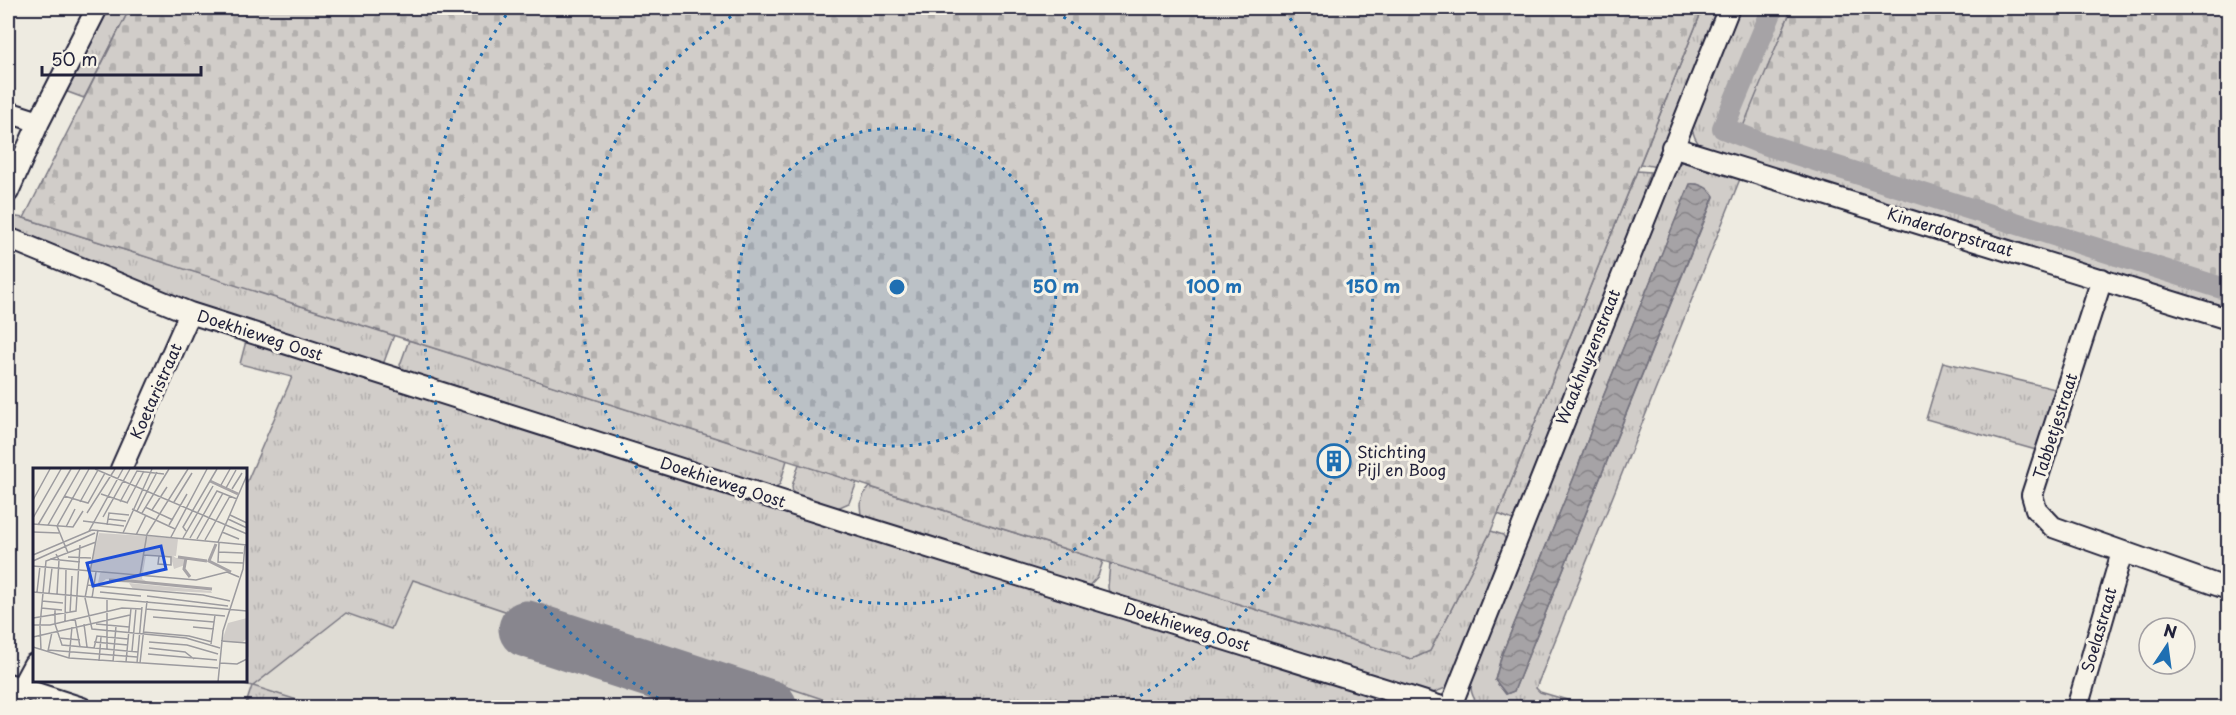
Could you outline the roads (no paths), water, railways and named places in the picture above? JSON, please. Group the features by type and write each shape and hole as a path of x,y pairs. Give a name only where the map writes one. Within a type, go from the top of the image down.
{"street":[{"path":"8,192 39,122 97,8"},
{"name":"Waakhuyzenstraat","path":"1448,708 1729,8"},
{"path":"8,112 39,122"},
{"name":"Kinderdorpstraat","path":"1672,147 2229,319"},
{"name":"Doekhieweg Oost","path":"8,238 190,313 851,523 1448,708"},
{"name":"Tabbetjestraat","path":"2102,279 2032,495 2036,509 2052,527 2229,589"},
{"name":"Koetaristraat","path":"121,468 190,313"},
{"name":"Soelastraat","path":"2077,708 2122,552"},
{"path":"15,708 14,686 33,665"},
{"path":"14,686 82,708"}],"water":[{"path":"1690,184 1704,187 1714,196 1514,691 1506,694 1495,680 1502,654"}],"waterway":[{"path":"1773,8 1723,128 1758,142 2228,290"}],"place":[{"name":"Stichting Pijl en Boog","path":"1334,461"}]}
